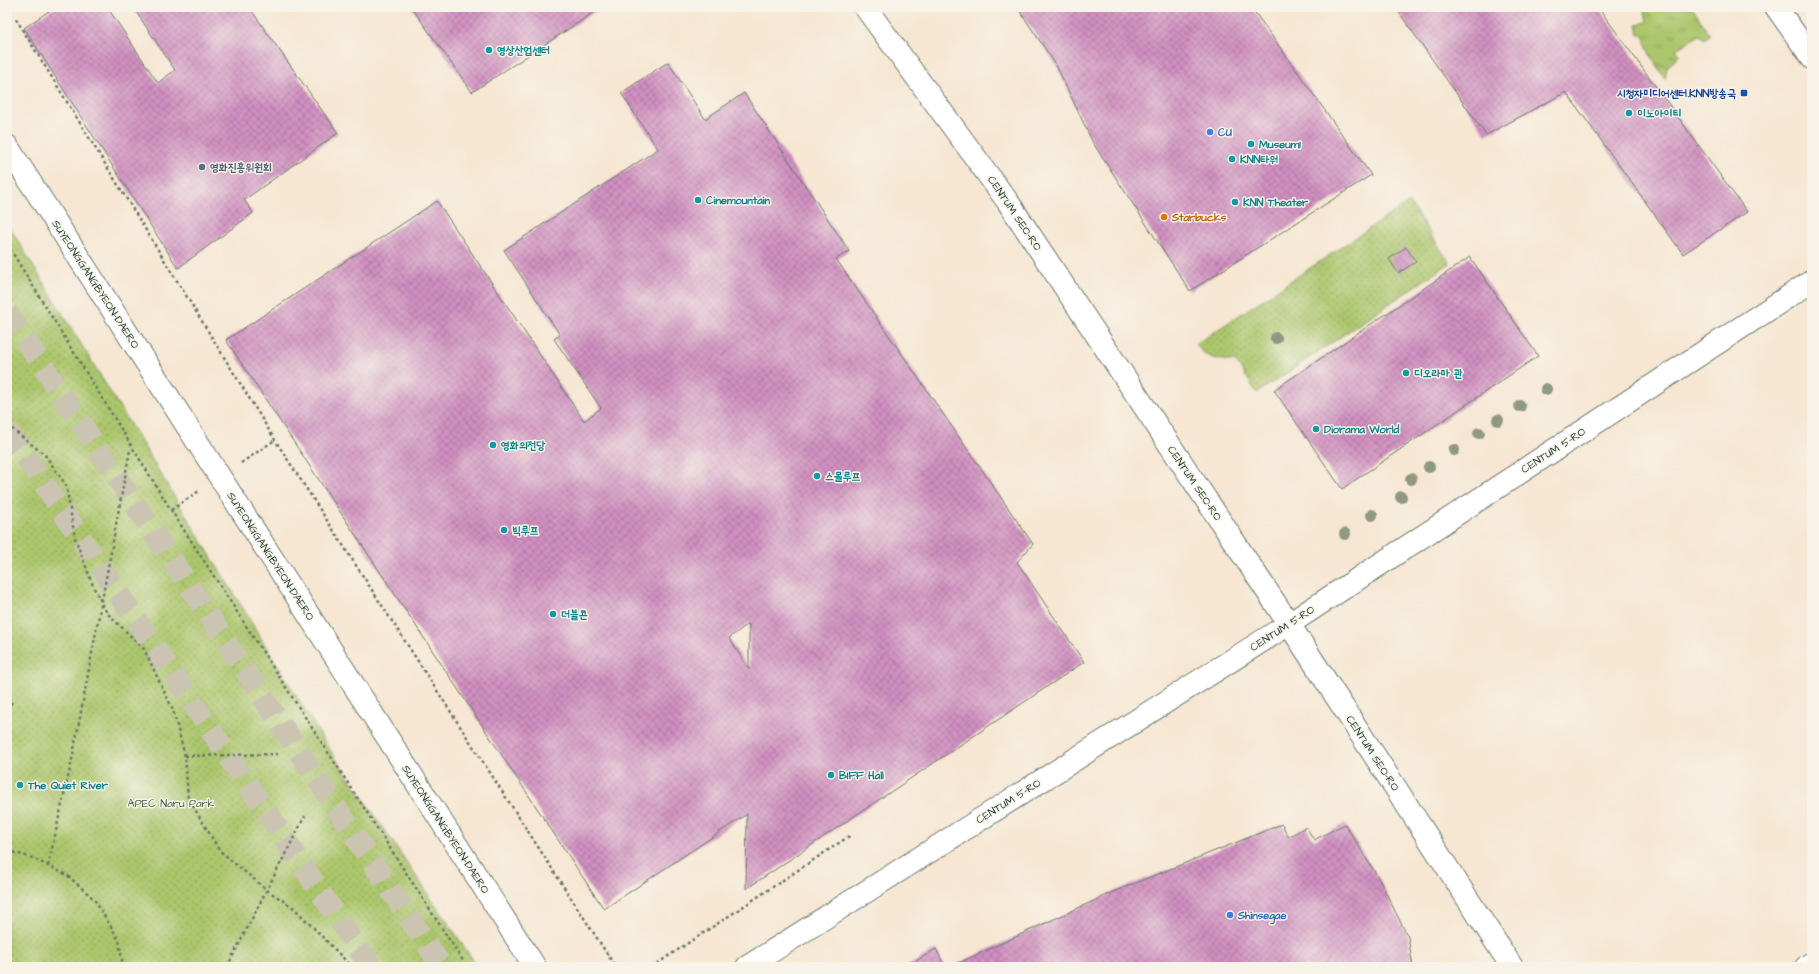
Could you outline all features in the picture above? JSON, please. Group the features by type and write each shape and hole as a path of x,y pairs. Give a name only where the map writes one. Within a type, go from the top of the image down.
{"street":[{"name":"CENTUM SEO-RO","path":"865,7 1008,202 1289,624 1512,967"},
{"path":"1776,7 1812,58"},
{"name":"SUYEONGGANGBYEON-DAERO","path":"7,146 535,967"},
{"name":"CENTUM 5-RO","path":"747,967 1289,624 1812,281"},
{"path":"1806,967 1812,963"}],"path":[{"path":"16,19 275,440 614,966 621,967"},
{"path":"7,244 171,510 467,967"},
{"path":"7,425 45,455 66,485 75,538 94,588 108,613 144,649 174,710 185,756 188,798 220,851 267,890 294,908 352,967"},
{"path":"48,866 72,760 130,450"},
{"path":"7,691 12,701 7,714"},
{"path":"185,756 279,754"},
{"path":"227,967 305,816"},
{"path":"652,967 851,835"},
{"path":"7,851 30,857 67,875 94,899 119,940 123,967"}],"green space":[{"path":"1644,7 1692,7 1710,35 1704,39 1700,35 1676,49 1680,55 1667,67 1665,79 1650,55 1643,35 1639,35 1637,24 1647,22"},
{"path":"1409,202 1450,263 1257,393 1236,362 1213,358 1204,353 1196,344"},
{"name":"APEC Naru Park","path":"7,223 324,741 478,967 7,967"}],"building":[{"name":"영화진흥위원회","path":"55,7 107,7 158,83 175,70 133,7 249,7 338,133 244,200 253,213 178,268 24,28"},
{"name":"영상산업센터","path":"411,7 602,7 472,92"},
{"name":"KNN타워","path":"1017,7 1251,7 1371,175 1190,291 1093,143 1056,65"},
{"name":"이노아이티","path":"1395,7 1598,7 1747,212 1683,254 1566,92 1486,135"},
{"path":"668,62 705,119 744,93 849,251 836,259 1033,544 1017,562 1084,662 746,889 747,814 604,909 226,340 437,201 584,421 601,408 554,339 560,335 504,250 658,149 621,93","holes":["748,624 749,669 729,638"]},
{"path":"1406,247 1416,262 1398,273 1389,259"},
{"name":"디오라마 관","path":"1470,257 1538,356 1342,489 1274,390"},
{"name":"Shinsegae","path":"1282,824 1288,837 1306,827 1314,840 1345,824 1379,879 1408,937 1413,967 950,967 1113,892"},
{"path":"936,949 945,967 906,967"}],"tunnel":[{"path":"7,312 442,967"},
{"path":"7,429 371,967"}],"place":[{"name":"영상산업센터","path":"489,50"},
{"name":"시청자미디어센터.KNN방송국","path":"1744,93"},
{"name":"이노아이티","path":"1629,113"},
{"name":"CU","path":"1210,132"},
{"name":"Museum1","path":"1251,144"},
{"name":"KNN타워","path":"1232,159"},
{"name":"영화진흥위원회","path":"202,167"},
{"name":"Cinemountain","path":"698,200"},
{"name":"KNN Theater","path":"1235,202"},
{"name":"Starbucks","path":"1164,217"},
{"name":"디오라마 관","path":"1406,373"},
{"name":"Diorama World","path":"1316,429"},
{"name":"영화의전당","path":"493,445"},
{"name":"스몰루프","path":"817,476"},
{"name":"빅루프","path":"504,530"},
{"name":"더블콘","path":"553,614"},
{"name":"BIFF Hall","path":"831,775"},
{"name":"The Quiet River","path":"20,785"},
{"name":"Shinsegae","path":"1230,915"}]}
